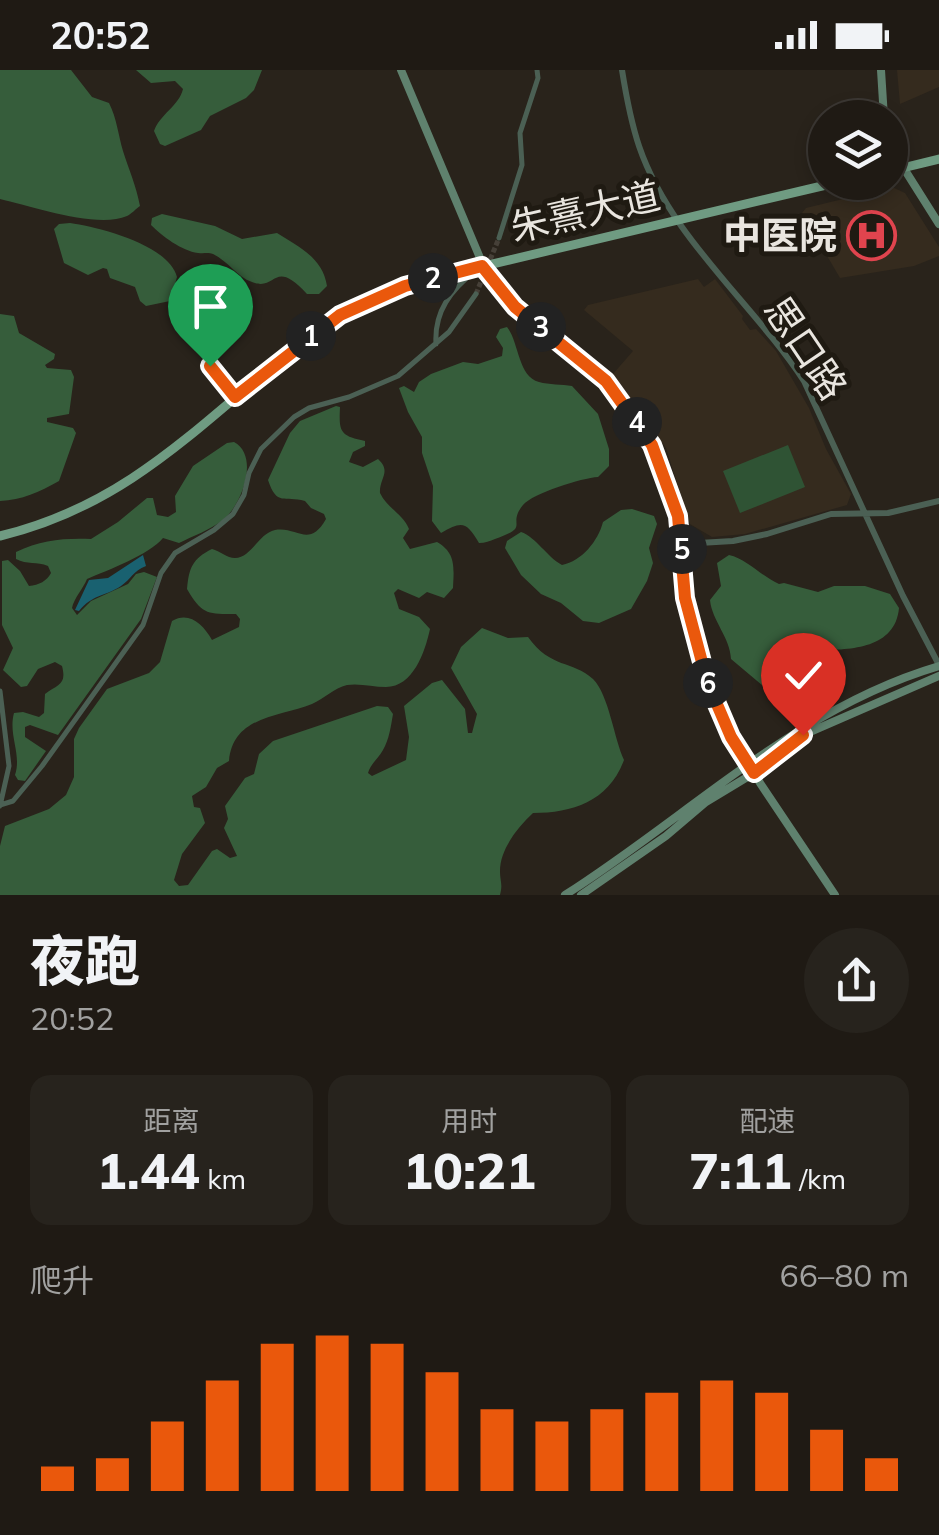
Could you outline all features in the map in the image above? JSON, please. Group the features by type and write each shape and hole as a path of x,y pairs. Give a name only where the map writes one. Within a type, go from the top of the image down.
{"main road":[{"path":"401,70 482,266 515,307 594,369 624,403 652,445 678,516 685,598 707,681 731,737 836,895"},
{"path":"881,70 883,100"},
{"path":"908,167 939,159"},
{"path":"908,176 939,224"},
{"name":"朱熹大道","path":"0,536 63,517 106,497 340,315 405,286 808,189"},
{"path":"565,895 697,798 752,769 789,736 866,696 939,666"},
{"path":"582,895 752,769 820,726 939,676"}],"street":[{"path":"498,238 522,165 520,133 538,78 537,70"},
{"name":"思口路","path":"622,70 640,150 678,220 804,381 939,666"},
{"path":"436,344 436,325 445,303 482,266"},
{"path":"0,805 13,801 42,766 143,625 162,573 174,553 233,514 261,449 300,413 398,376 436,344 476,294"},
{"path":"202,354 235,397"},
{"path":"682,544 767,534 831,514 909,510 939,500"},
{"path":"0,691 9,766 0,805"}],"shaded area":[{"path":"897,70 939,70 939,87 908,101 900,100"},
{"name":"中医院","path":"908,198 939,247 939,256 914,266 840,278 802,213 806,208 839,200"},
{"path":"698,279 704,287 715,279 750,330 756,329 776,351 851,494 847,505 745,534 712,537 690,524 666,448 613,374 633,351 584,310 588,305"}],"green space":[{"path":"0,70 71,70 92,97 109,103 140,206 127,216 99,220 0,199"},
{"path":"136,70 262,70 246,98 210,116 201,130 165,146 154,131 183,89 175,81 151,83"},
{"path":"162,214 215,226 242,239 277,233 315,261 327,286 319,294 307,294 288,278 252,282 213,254 192,252 166,238 151,225 152,218"},
{"path":"70,223 114,233 161,256 177,277 170,301 146,306 135,287 110,278 107,269 88,275 64,263 54,229"},
{"path":"0,314 14,316 19,333 55,354 45,365 47,368 71,370 74,377 69,414 47,418 47,422 73,428 76,433 59,481 30,495 0,501"},
{"path":"507,327 532,379 572,386 598,414 609,449 609,466 598,477 528,500 518,512 513,531 479,543 463,525 441,533 432,521 433,486 422,453 422,437 399,388 404,386 414,392 419,382 431,374 463,362 478,364 502,356 503,348 496,337 500,329"},
{"path":"340,407 342,431 365,441 365,446 353,452 349,462 363,467 378,459 385,472 380,493 409,529 403,538 410,549 437,542 448,551 453,588 444,598 427,592 419,598 398,589 394,593 399,609 419,617 430,629 421,657 404,681 386,687 342,686 312,704 260,720 239,735 229,761 217,768 206,787 192,796 205,823 182,854 174,880 179,886 188,885 217,849 230,858 237,856 224,828 228,819 225,806 245,778 254,774 259,754 273,741 377,706 388,707 393,714 390,733 369,770 372,776 406,760 409,737 404,706 432,683 442,680 465,709 468,733 472,733 477,714 451,668 461,647 482,628 508,638 528,637 545,654 585,673 599,686 624,760 609,786 588,802 533,813 527,819 503,855 500,895 0,895 0,846 5,826 49,809 66,795 74,777 74,739 107,689 149,673 160,662 172,621 178,618 195,621 212,640 239,627 236,614 207,611 192,598 187,589 196,561 212,549 232,558 241,557 275,530 308,535 320,528 326,519 324,514 305,501 278,497 268,480 290,433 300,421"},
{"path":"234,442 242,449 247,469 242,492 223,520 179,543 163,538 138,556 87,579 72,608 77,615 91,601 128,584 136,574 144,572 157,577 141,619 58,735 30,725 25,727 25,737 46,751 25,781 18,780 14,713 39,717 44,713 45,694 60,683 63,672 55,662 38,669 27,686 21,687 3,670 13,648 2,625 2,561 8,560 20,571 29,586 42,582 51,573 48,566 20,561 16,552 53,541 91,539 147,498 153,498 157,515 168,517 176,512 175,496 193,466"},
{"path":"788,445 805,487 740,513 723,471"},
{"path":"621,510 654,516 657,524 649,548 653,563 631,609 599,623 583,621 561,603 541,594 521,575 505,548 507,541 521,532 562,565 569,563 588,549 603,522"},
{"path":"729,555 779,584 818,592 834,586 865,586 890,594 899,608 895,622 878,641 865,646 810,650 804,657 807,676 796,689 768,690 731,659 728,643 711,608 710,600 721,586 717,563"}],"water":[{"path":"143,555 146,566 121,586 75,610 89,580 108,578"}],"tunnel":[{"path":"476,294 499,238"}],"place":[{"name":"中医院","path":"872,235"}],"route":[{"path":"210,366 235,397 340,315 405,286 482,266 515,307 606,381 652,445 678,516 685,598 707,681 731,737 754,773 803,735"}]}
